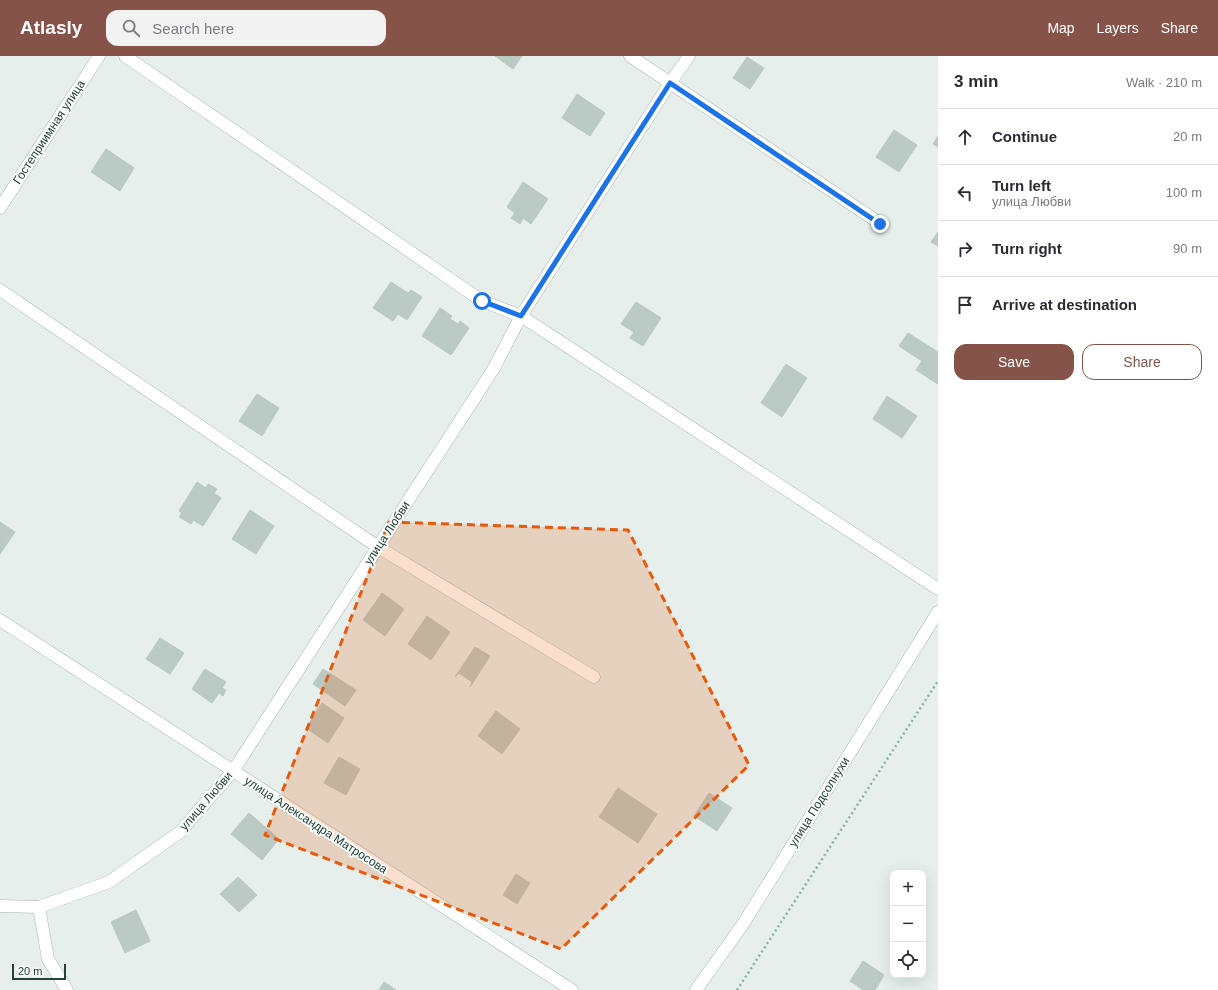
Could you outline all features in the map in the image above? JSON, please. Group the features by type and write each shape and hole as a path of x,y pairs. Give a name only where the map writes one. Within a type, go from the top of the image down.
{"street":[{"name":"Гостеприимная улица","path":"0,208 99,56"},
{"path":"125,56 482,301 521,316 938,590"},
{"path":"630,56 880,224"},
{"name":"улица Любви","path":"0,906 39,907 109,882 180,832 233,771 494,368 521,316 670,83 689,56"},
{"path":"0,290 378,547 594,677"},
{"name":"улица Подсолнухи","path":"696,990 743,924 938,612"},
{"name":"улица Александра Матросова","path":"0,620 572,990"},
{"path":"39,907 48,959 67,990"}],"path":[{"path":"737,990 938,681"}],"highlighted area":[{"path":"389,522 628,530 749,765 561,949 265,835"}],"building":[{"path":"495,56 522,56 513,69"},
{"path":"747,57 764,68 750,89 733,78"},
{"path":"577,94 605,113 590,136 562,118"},
{"path":"894,130 917,145 899,172 876,157"},
{"path":"938,136 938,147 933,144"},
{"path":"106,149 134,168 120,191 91,172"},
{"path":"523,182 548,199 531,224 523,218 520,224 511,218 515,213 507,207"},
{"path":"938,232 938,246 931,242"},
{"path":"391,282 408,293 411,290 422,297 407,320 398,314 393,321 373,308"},
{"path":"636,302 661,318 643,346 630,338 634,332 621,324"},
{"path":"440,308 452,316 450,319 458,324 460,321 469,328 451,355 422,336"},
{"path":"908,333 938,352 938,384 916,370 922,361 899,346"},
{"path":"786,364 807,378 782,417 761,403"},
{"path":"257,394 279,408 262,436 239,421"},
{"path":"887,396 917,416 902,438 873,419"},
{"path":"197,482 206,488 208,484 217,489 214,493 221,498 203,526 193,520 191,524 179,517 182,513 179,511"},
{"path":"250,510 274,526 256,554 232,539"},
{"path":"0,522 15,532 0,554"},
{"path":"382,593 404,609 385,636 363,620"},
{"path":"427,616 450,632 431,660 408,644"},
{"path":"160,638 184,653 170,674 146,659"},
{"path":"475,647 490,656 470,687 472,682 459,673 455,677"},
{"path":"205,669 226,682 222,688 226,690 223,696 219,693 212,703 192,689"},
{"path":"323,669 356,690 345,706 313,684"},
{"path":"322,703 344,718 328,743 306,728"},
{"path":"496,711 520,729 502,754 478,736"},
{"path":"339,757 360,769 346,795 324,783"},
{"path":"618,788 657,814 638,843 599,817"},
{"path":"709,793 732,808 717,831 694,816"},
{"path":"249,813 279,839 262,860 231,834"},
{"path":"516,874 530,883 517,904 503,895"},
{"path":"238,877 257,895 239,912 220,894"},
{"path":"136,910 150,941 125,953 111,922"},
{"path":"863,961 884,975 875,990 863,990 850,981"},
{"path":"384,982 396,990 379,990"}],"route":[{"path":"482,301 521,316 670,83 880,224"}]}
